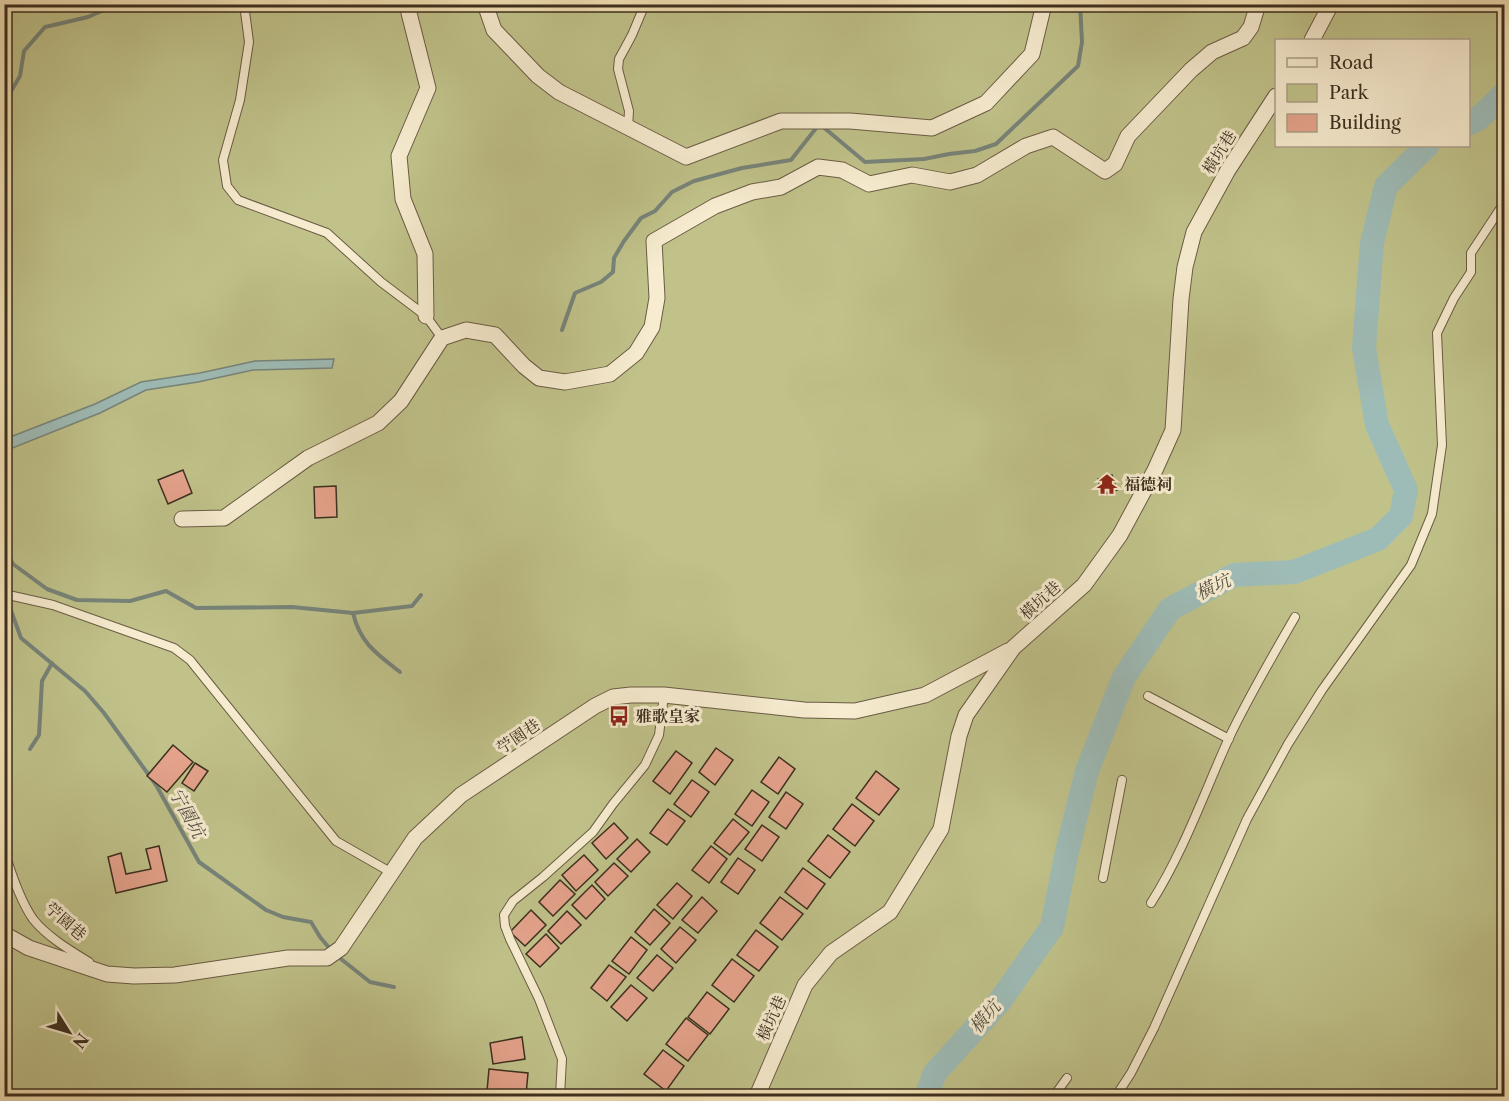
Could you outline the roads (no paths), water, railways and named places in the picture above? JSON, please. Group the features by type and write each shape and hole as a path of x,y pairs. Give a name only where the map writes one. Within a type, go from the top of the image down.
{"street":[{"path":"411,4 409,13 428,88 399,156 403,199 425,254 426,316"},
{"path":"485,4 494,30 538,76 559,92 686,157 781,121 850,121 932,128 986,103 1032,54 1044,4"},
{"path":"182,519 224,518 308,458 378,423 401,401 441,338 466,330 495,335 524,366 539,378 565,382 610,374 636,353 652,327 657,298 654,241 715,206 752,192 781,187 818,167 842,170 869,184 912,175 950,182 977,175 1026,146 1053,136 1105,171 1115,164 1128,136 1191,70 1212,52 1243,38 1251,27 1258,4"},
{"path":"1313,39 1331,4"},
{"name":"橫坑巷","path":"757,1096 805,985 831,953 890,912 941,829 959,736 966,715 1013,648 1084,585 1120,535 1155,470 1173,430 1181,299 1185,267 1194,232 1228,170 1275,98"},
{"name":"苧園巷","path":"4,934 29,948 107,974 175,975 288,958 327,958 341,948 415,838 462,795 595,705 613,697 664,695 804,710 855,711 925,695 1013,648"}],"lane":[{"path":"244,4 249,42 240,100 223,160 227,186 238,200 327,233 381,282 426,316 441,338"},
{"path":"628,128 629,111 618,69 619,59 645,4"},
{"path":"1116,1096 1154,1028 1247,819 1288,744 1322,690 1411,565 1432,514 1442,445 1437,333 1454,298 1471,272 1471,254 1504,203"},
{"path":"4,594 53,605 174,648 190,660 336,841 392,873"},
{"path":"1151,903 1192,824 1229,739 1294,617"},
{"path":"560,1096 562,1059 539,999 507,932 504,915 513,901 543,878 593,832 645,765 659,735 664,695"},
{"path":"1148,696 1229,739"},
{"path":"1103,879 1122,780"},
{"name":"苧園巷","path":"4,850 20,893 33,919 63,946 107,974"},
{"path":"1054,1096 1067,1077"}],"water":[{"path":"334,359 332,368 253,370 146,390 100,413 5,451 5,439 95,404 141,382 200,373 255,361"}],"waterway":[{"path":"4,103 20,76 24,51 45,27 88,17 117,4"},
{"path":"822,126 865,162 924,159 975,151 996,144 1078,66 1082,42 1080,4"},
{"name":"橫坑","path":"1470,123 1478,119 1504,94"},
{"path":"562,330 575,293 601,282 613,272 614,258 624,241 641,218 655,211 672,192 694,181 742,168 791,160 817,127"},
{"name":"橫坑","path":"926,1096 935,1073 1000,1001 1052,927 1087,771 1124,677 1170,609 1234,575 1294,572 1378,539 1401,516 1406,490 1377,425 1364,348 1372,243 1386,186 1426,147"},
{"path":"4,548 13,564 47,589 77,600 130,601 166,591 196,608 292,607 353,613 412,606 421,595"},
{"name":"宁園坑","path":"5,594 21,638 85,691 104,713 156,785 199,862 266,910 283,917 311,922 331,950"},
{"path":"353,613 365,640 400,672"},
{"path":"30,749 39,735 42,681 52,663"},
{"name":"宁園坑","path":"336,955 370,982 394,987"}],"place":[{"name":"福德祠","path":"1107,484"},
{"name":"雅歌皇家","path":"619,716"}]}
